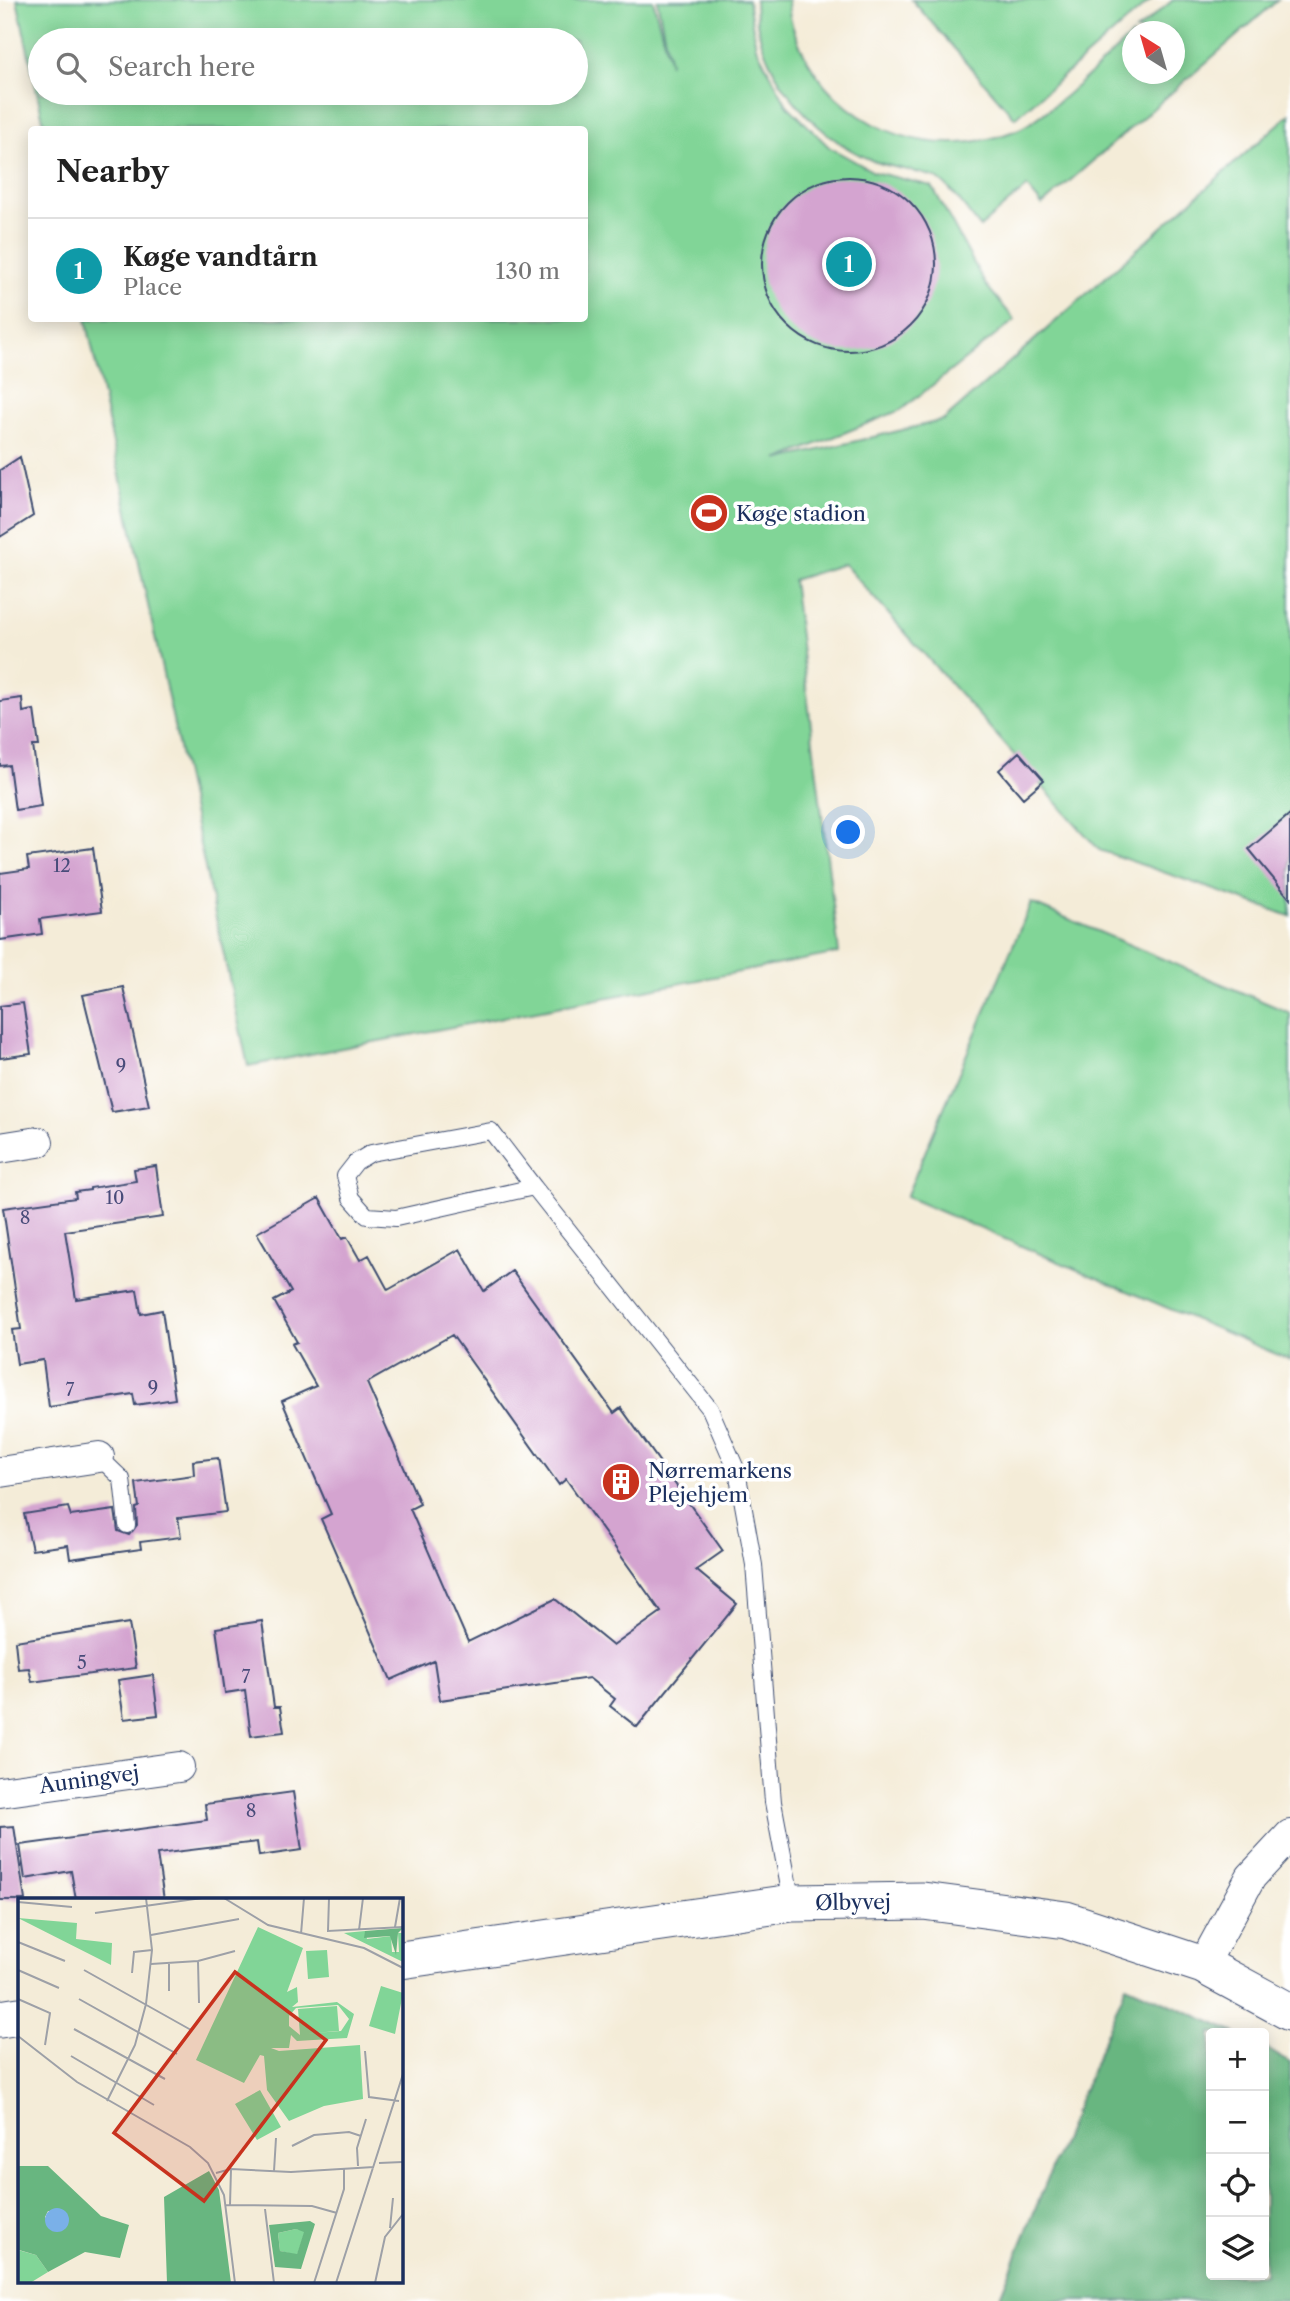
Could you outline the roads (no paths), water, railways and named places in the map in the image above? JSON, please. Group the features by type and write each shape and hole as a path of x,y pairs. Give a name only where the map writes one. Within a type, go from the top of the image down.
{"street":[{"path":"0,1148 38,1142"},
{"path":"0,1472 99,1457"},
{"name":"Auningvej","path":"0,1792 179,1767"},
{"path":"1203,1965 1251,1877 1290,1835"},
{"name":"Ølbyvej","path":"402,1960 792,1903 923,1901 1066,1920 1203,1965 1290,2012"},
{"path":"0,2019 18,2017"}],"lane":[{"path":"534,1187 396,1219 367,1216 351,1198 345,1176 356,1162 371,1153 491,1131 710,1409 737,1472 754,1565 773,1802 792,1903"},
{"path":"99,1457 122,1479 127,1525"}],"place":[{"name":"Køge vandtårn","path":"849,264"},
{"name":"Køge stadion","path":"709,513"},
{"name":"Nørremarkens Plejehjem","path":"621,1482"}]}
